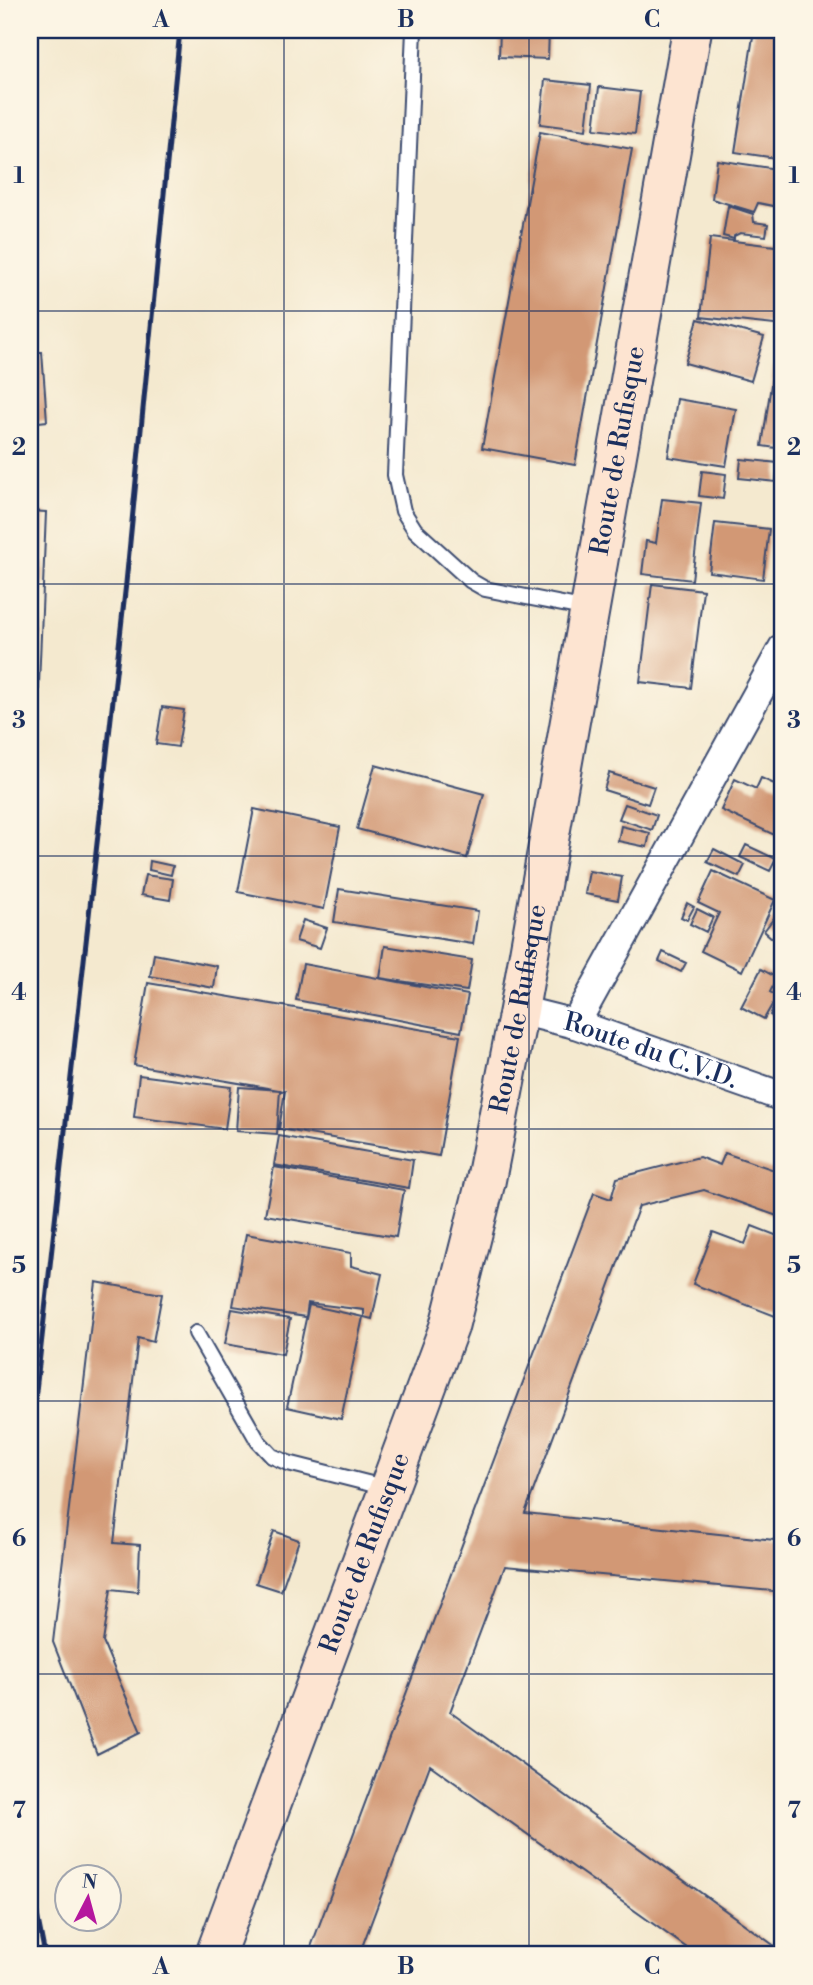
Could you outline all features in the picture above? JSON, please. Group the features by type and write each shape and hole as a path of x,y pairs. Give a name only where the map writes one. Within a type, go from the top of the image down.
{"main road":[{"name":"Route de Rufisque","path":"215,1955 449,1327 486,1180 519,1010 692,30"}],"street":[{"path":"575,1024 783,648"},
{"name":"Route du C.V.D.","path":"519,1010 575,1024 783,1097"}],"lane":[{"path":"414,30 395,475 403,511 415,530 459,572 485,589 590,610"},
{"path":"196,1333 258,1440 272,1456 387,1488"}],"building":[{"path":"500,30 549,30 548,59 499,57"},
{"path":"754,30 783,30 783,159 735,152"},
{"path":"545,80 591,85 586,130 540,124"},
{"path":"599,87 640,92 635,134 594,129"},
{"path":"540,132 632,149 575,465 482,448"},
{"path":"717,160 783,170 783,208 758,203 754,212 712,199"},
{"path":"728,206 753,214 754,222 768,224 766,236 740,233 734,236 734,239 723,236"},
{"path":"710,238 783,247 783,326 701,317"},
{"path":"698,319 764,337 751,381 685,363"},
{"path":"778,337 783,338 783,449 762,446"},
{"path":"30,352 42,352 47,421 30,423"},
{"path":"677,399 736,409 726,466 668,457"},
{"path":"741,459 778,463 776,482 739,478"},
{"path":"702,471 726,474 723,499 699,496"},
{"path":"662,499 701,503 692,580 642,574 646,541 656,543"},
{"path":"30,511 46,512 37,734 30,734"},
{"path":"715,523 769,529 763,579 709,572"},
{"path":"652,584 703,590 691,688 640,682"},
{"path":"162,707 184,710 178,747 156,744"},
{"path":"375,765 484,794 467,858 357,829"},
{"path":"609,773 654,787 648,804 604,790"},
{"path":"761,778 783,788 783,839 721,810 735,779 756,789"},
{"path":"625,804 657,815 652,830 619,819"},
{"path":"254,809 340,827 324,909 238,892"},
{"path":"621,826 650,833 647,847 618,841"},
{"path":"746,845 776,859 770,871 740,857"},
{"path":"714,849 745,865 739,877 707,862"},
{"path":"150,861 173,866 171,875 149,870"},
{"path":"589,871 622,877 618,900 585,894"},
{"path":"713,871 775,900 742,971 701,951 719,913 698,903"},
{"path":"145,875 173,879 170,900 141,895"},
{"path":"339,889 478,911 473,944 334,922"},
{"path":"687,903 694,907 687,920 681,917"},
{"path":"783,906 783,924 772,938 764,931"},
{"path":"697,909 713,917 706,932 690,924"},
{"path":"303,920 327,928 320,948 296,941"},
{"path":"385,946 472,960 467,991 380,978"},
{"path":"663,952 686,963 681,972 659,961"},
{"path":"154,954 217,966 214,988 150,976"},
{"path":"303,964 468,995 461,1032 296,1000"},
{"path":"783,966 783,994 774,991"},
{"path":"761,969 777,978 770,992 777,996 764,1019 741,1007"},
{"path":"148,983 460,1036 439,1156 279,1129 285,1091 134,1065"},
{"path":"778,999 783,1002 783,1022 770,1015"},
{"path":"139,1075 231,1087 225,1129 134,1117"},
{"path":"239,1087 280,1090 277,1134 236,1131"},
{"path":"279,1136 413,1160 409,1188 274,1165"},
{"path":"725,1153 783,1173 783,1218 704,1190 639,1206 525,1513 783,1541 783,1592 505,1566 450,1712 783,1952 783,1955 697,1955 430,1765 359,1955 308,1955 594,1193 611,1199 617,1178 699,1157 720,1165"},
{"path":"274,1167 404,1190 396,1237 265,1215"},
{"path":"752,1226 783,1238 783,1319 693,1284 713,1232 745,1244"},
{"path":"246,1234 351,1253 351,1266 382,1274 372,1319 364,1317 364,1310 308,1303 306,1317 233,1306"},
{"path":"96,1282 162,1294 153,1342 138,1338 114,1543 140,1545 138,1592 111,1589 103,1642 141,1732 97,1754 53,1642"},
{"path":"309,1305 363,1317 341,1419 287,1407"},
{"path":"232,1309 290,1319 283,1354 225,1344"},
{"path":"274,1531 299,1540 281,1591 256,1583"}],"railway":[{"path":"30,1445 126,583 180,30"},
{"path":"30,1879 45,1955"}]}
